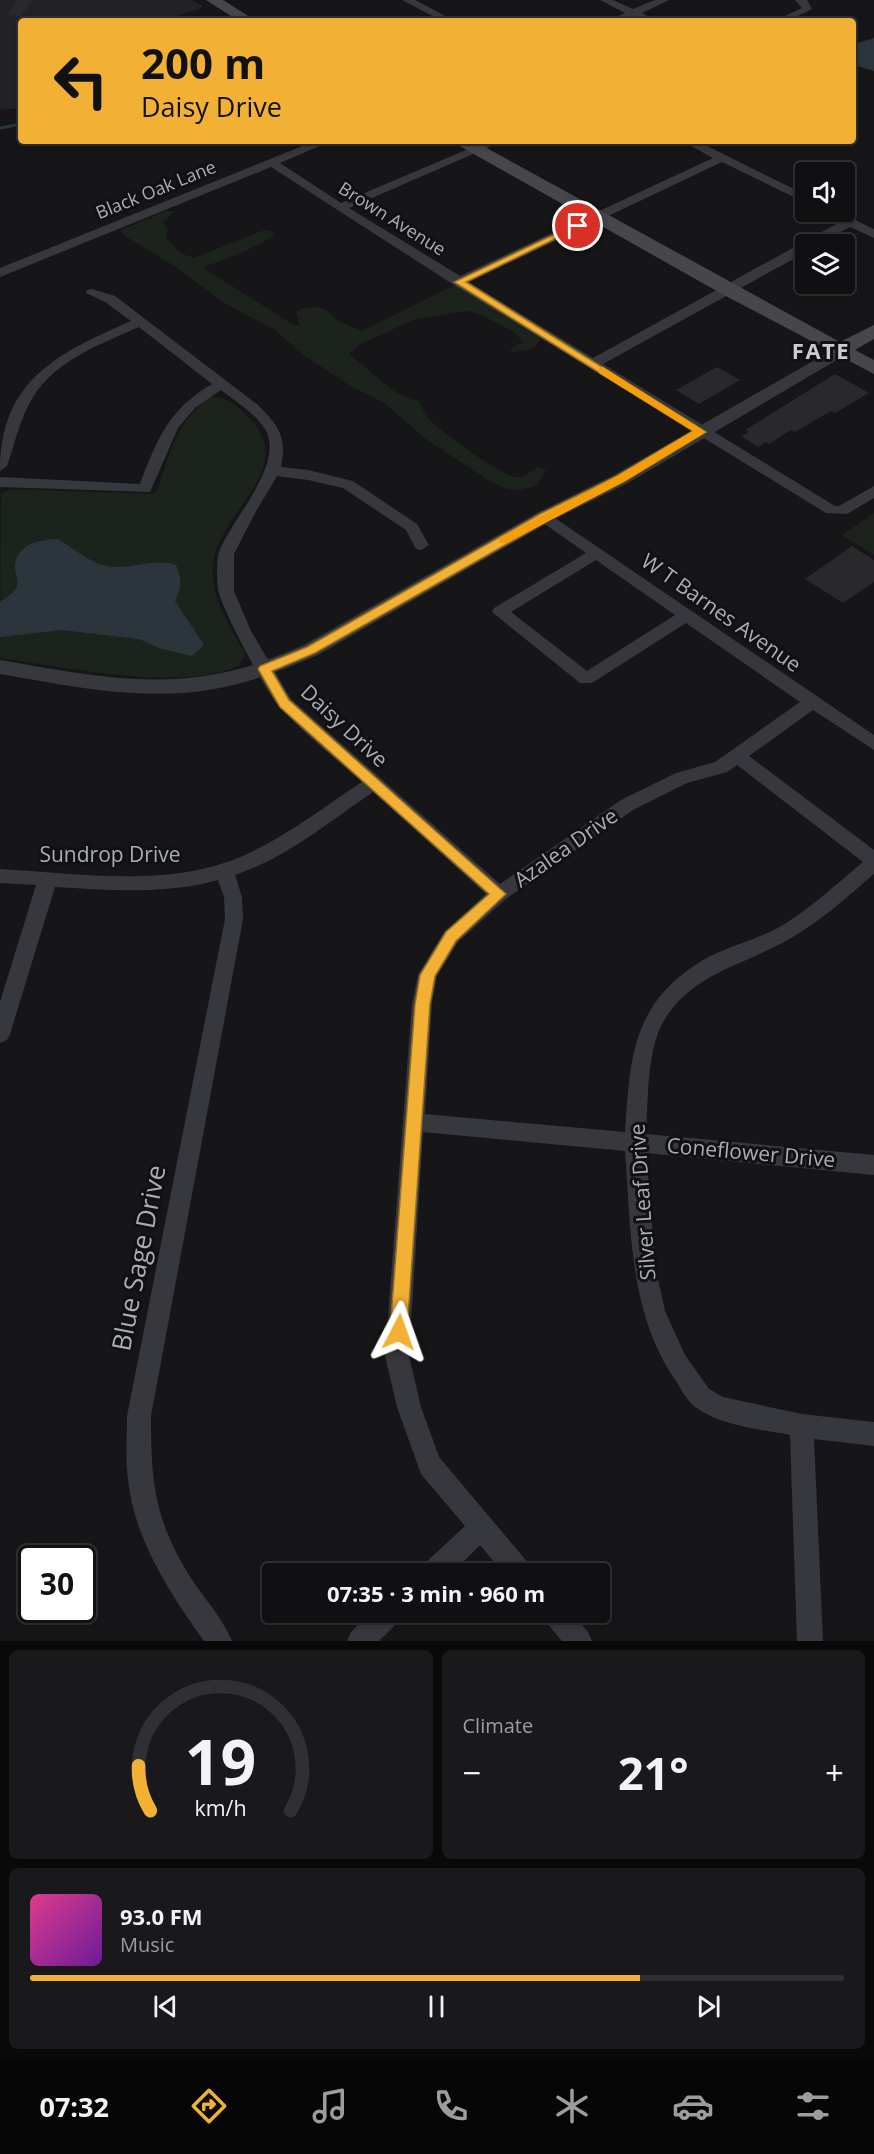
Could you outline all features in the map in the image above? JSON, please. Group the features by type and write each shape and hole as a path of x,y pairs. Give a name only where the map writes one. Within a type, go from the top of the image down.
{"main road":[{"path":"213,0 244,18"},
{"path":"470,145 728,290 874,368"},
{"path":"841,350 874,331"}],"street":[{"path":"407,0 444,18"},
{"path":"604,0 644,18"},
{"path":"621,18 664,0"},
{"path":"783,18 803,4"},
{"name":"Black Oak Lane","path":"0,273 318,144"},
{"path":"694,144 795,194"},
{"path":"340,208 470,145"},
{"path":"459,282 722,158"},
{"name":"Brown Avenue","path":"272,163 459,282 831,510 842,511 874,490"},
{"path":"828,234 850,222 874,234"},
{"path":"592,364 795,253"},
{"name":"Daisy Drive","path":"92,293 110,299 253,408 271,426 277,450 273,471 247,513 226,554 226,591 243,631 285,703 499,894"},
{"path":"0,466 26,396 40,379 59,362 88,345 140,322"},
{"path":"0,667 105,684 154,686 201,684 265,669 311,650 544,517 621,479 841,350"},
{"path":"0,482 145,489 171,426 184,409 198,397 222,384"},
{"path":"273,471 348,483 412,527 421,544"},
{"name":"W T Barnes Avenue","path":"544,517 874,744"},
{"path":"597,553 500,612 586,679 687,615"},
{"name":"Azalea Drive","path":"512,1563 430,1465 409,1407 397,1356 422,1004 428,975 451,937 499,894 627,805 682,778 721,767 812,702"},
{"path":"736,755 874,861"},
{"name":"Sundrop Drive","path":"0,876 172,883 224,871 276,848 374,783"},
{"name":"Silver Leaf Drive","path":"874,861 818,911 783,934 704,969 674,994 652,1023 640,1068 635,1143 645,1270 654,1312 677,1363 701,1397 719,1408 802,1426 874,1434"},
{"name":"Blue Sage Drive","path":"219,1641 174,1577 155,1538 140,1482 139,1416 228,940 234,919 233,897 224,871"},
{"path":"0,1034 48,878"},
{"name":"Coneflower Drive","path":"414,1122 874,1165"},
{"path":"802,1426 810,1641"},
{"path":"444,1563 482,1527"},
{"path":"360,1641 379,1623"},
{"path":"563,1623 579,1641"}],"shaded area":[{"path":"0,0 192,0 204,7 171,18 18,18 18,108 0,110"},
{"path":"874,38 874,71 856,66 856,43"},
{"path":"166,211 174,211 163,222 168,230 166,238 180,253 194,258 259,232 266,230 273,232 273,236 265,241 205,266 205,269 292,324 300,326 296,312 301,308 318,307 325,309 338,321 362,331 455,285 536,335 541,339 534,348 510,353 512,348 523,342 515,333 482,315 467,311 415,319 359,345 349,354 395,392 418,401 433,423 497,469 516,477 525,476 537,467 546,470 536,486 518,490 508,489 491,482 426,439 383,402 354,388 305,356 275,330 226,304 173,265 122,234 121,230"},
{"path":"211,397 226,399 246,415 261,434 266,453 262,471 253,490 228,526 218,545 213,564 214,588 227,621 245,653 245,657 238,666 214,673 186,677 154,677 88,671 0,658 1,494 12,489 152,494 157,491 182,427 199,406"},
{"path":"874,513 874,555 842,535"},
{"path":"58,539 102,565 121,567 166,563 176,565 180,583 175,601 204,645 192,656 159,648 139,639 61,630 0,637 0,602 17,587 16,559 30,544"}],"building":[{"path":"18,0 33,0 21,16 6,15"},
{"path":"717,367 740,380 699,404 676,390"},
{"path":"835,374 869,393 835,413 831,411 795,432 791,430 769,444 766,442 758,447 741,436 749,432 745,430"},
{"path":"852,546 874,560 874,582 843,603 805,579"}],"waterway":[{"path":"0,128 18,125"}],"slow traffic":[{"path":"503,541 544,517 621,479 701,432 603,370"}],"district":[{"name":"FATE","path":"821,351"}],"route":[{"path":"399,1332 422,1004 428,975 451,937 499,894 285,703 265,669 311,650 544,517 621,479 701,432 459,282 578,226"}]}
